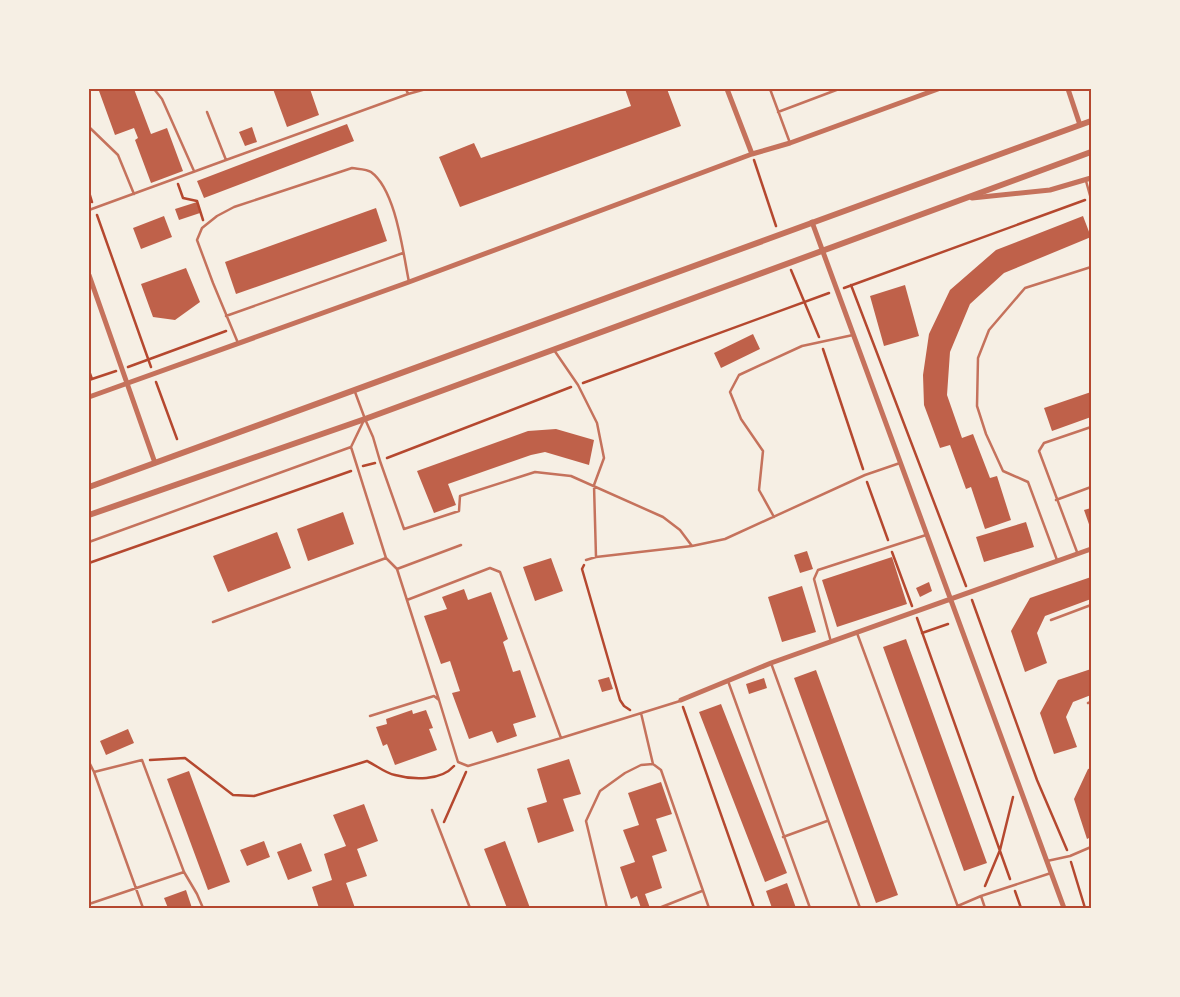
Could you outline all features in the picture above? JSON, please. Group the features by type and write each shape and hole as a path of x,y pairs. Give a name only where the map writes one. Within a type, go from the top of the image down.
{"street":[{"path":"727,89 752,154"},
{"path":"89,397 409,282 752,154 938,89"},
{"path":"1068,89 1080,125"},
{"path":"89,487 1091,121"},
{"path":"89,515 364,419 1091,152"},
{"path":"966,198 1050,190 1088,180"},
{"path":"812,222 1064,908"},
{"path":"89,275 155,463"},
{"path":"681,700 831,642 1091,549"}],"lane":[{"path":"154,89 162,99 194,171"},
{"path":"406,89 408,94"},
{"path":"89,210 426,89"},
{"path":"770,89 790,142"},
{"path":"778,112 839,89"},
{"path":"207,112 226,160"},
{"path":"89,127 118,155 134,194"},
{"path":"238,343 197,240 202,228 216,216 234,207 352,168 370,171 385,187 398,225 409,282"},
{"path":"1088,180 1091,198"},
{"path":"226,316 403,253"},
{"path":"1057,561 1028,482 1003,471 986,434 977,406 978,358 989,330 1025,288 1091,267"},
{"path":"774,517 759,490 763,451 741,419 730,392 739,375 802,346 854,334"},
{"path":"554,349 578,385 597,423 604,458 594,485 596,557"},
{"path":"355,390 364,419 374,437 380,461 404,528 459,511 460,496 535,472 571,476 663,517 680,530 692,546"},
{"path":"364,419 351,447 386,558 397,568 408,600 458,762 468,766 681,700"},
{"path":"1077,554 1039,451 1044,443 1091,427"},
{"path":"89,542 351,447"},
{"path":"586,560 596,557 692,546 725,539 865,475 900,463"},
{"path":"1056,500 1091,487"},
{"path":"831,642 814,579 818,570 926,534"},
{"path":"397,568 461,545"},
{"path":"213,622 386,558"},
{"path":"408,600 490,568 500,572 561,738"},
{"path":"1051,620 1091,605"},
{"path":"857,633 958,907"},
{"path":"772,664 827,821 860,908"},
{"path":"728,681 810,908"},
{"path":"370,716 434,696 439,700"},
{"path":"641,713 653,764 661,770 709,908"},
{"path":"94,772 142,760 184,872 203,908"},
{"path":"89,762 143,908"},
{"path":"607,908 586,821 600,791 624,773 641,765 653,764"},
{"path":"432,810 470,908"},
{"path":"783,837 827,821"},
{"path":"1046,861 1070,856 1091,847"},
{"path":"89,904 184,872"},
{"path":"953,908 981,896 1051,873"},
{"path":"659,908 702,891"},
{"path":"981,896 985,908"}],"path":[{"path":"752,154 779,235"},
{"path":"177,178 182,197 186,200 194,199 197,201 205,226"},
{"path":"89,192 176,439"},
{"path":"89,562 380,461 804,301 1091,198"},
{"path":"789,263 821,341 890,547 1021,908"},
{"path":"851,285 969,593 1037,780 1070,856 1085,908"},
{"path":"89,371 90,380 232,329"},
{"path":"586,560 582,569 620,700 624,706 641,713"},
{"path":"922,633 948,624"},
{"path":"681,700 754,908"},
{"path":"142,760 185,758 233,795 254,796 367,761 394,775 425,779 448,773 458,762"},
{"path":"440,831 468,766"},
{"path":"981,896 1000,850 1012,797"}],"building":[{"path":"104,89 134,89 151,134 167,128 183,171 151,183 135,140 138,138 134,128 115,135 99,91"},
{"path":"273,89 310,89 319,115 287,127"},
{"path":"625,89 667,89 681,126 460,207 439,157 474,143 481,158 631,106"},
{"path":"347,124 354,141 204,198 197,181"},
{"path":"252,127 257,142 245,146 239,132"},
{"path":"197,202 200,213 179,220 175,209"},
{"path":"376,208 387,241 236,294 225,262"},
{"path":"164,216 172,237 141,249 133,228"},
{"path":"1083,216 1091,237 1004,273 970,304 950,352 947,395 962,438 973,434 990,478 997,476 1011,520 985,529 971,487 966,489 950,445 940,448 924,405 923,375 929,334 950,290 996,250"},
{"path":"186,268 200,302 175,320 153,317 141,284"},
{"path":"905,285 919,336 884,346 870,296"},
{"path":"753,334 760,349 721,368 714,353"},
{"path":"1091,392 1091,417 1052,431 1044,408"},
{"path":"556,429 594,440 589,465 545,452 531,455 448,484 456,505 434,513 417,471 528,431"},
{"path":"1091,508 1091,530 1084,510"},
{"path":"343,512 354,544 308,561 297,529"},
{"path":"1026,522 1034,547 984,562 976,537"},
{"path":"277,532 291,568 228,592 213,556"},
{"path":"807,551 813,569 800,573 794,555"},
{"path":"892,557 907,604 837,627 822,580"},
{"path":"551,558 563,591 535,601 523,567"},
{"path":"1091,577 1091,599 1045,616 1037,633 1047,663 1025,672 1011,631 1030,598"},
{"path":"929,582 932,591 920,597 916,588"},
{"path":"802,586 816,632 782,642 768,597"},
{"path":"464,589 468,600 491,592 508,639 503,642 513,672 520,670 536,717 513,724 517,736 497,743 492,731 469,739 452,693 460,691 450,661 441,664 424,616 447,609 442,597"},
{"path":"906,639 987,863 964,871 883,647"},
{"path":"1091,669 1091,695 1073,702 1066,717 1077,747 1054,754 1040,713 1058,680"},
{"path":"816,670 898,895 876,903 794,678"},
{"path":"609,677 613,689 602,692 598,680"},
{"path":"764,678 767,688 749,694 746,684"},
{"path":"721,704 787,873 765,882 699,712"},
{"path":"412,710 413,714 426,710 433,728 429,729 437,750 395,765 387,744 383,746 376,727 387,724 386,719"},
{"path":"128,729 134,743 106,755 100,741"},
{"path":"569,759 581,794 563,799 574,831 538,843 527,808 547,802 537,769"},
{"path":"1091,768 1091,837 1087,839 1074,799 1088,769"},
{"path":"189,771 230,882 208,890 167,779"},
{"path":"661,782 672,814 656,819 667,851 652,856 662,888 645,894 650,908 641,908 637,896 631,899 620,867 635,862 623,830 639,825 628,793"},
{"path":"364,804 378,841 357,849 367,876 346,883 355,908 319,908 312,887 332,880 324,854 346,846 333,815"},
{"path":"264,841 270,857 247,866 240,850"},
{"path":"505,841 530,908 507,908 484,849"},
{"path":"301,843 312,871 288,880 277,852"},
{"path":"787,883 796,908 772,908 766,891"},
{"path":"186,890 192,908 168,908 164,898"}]}
